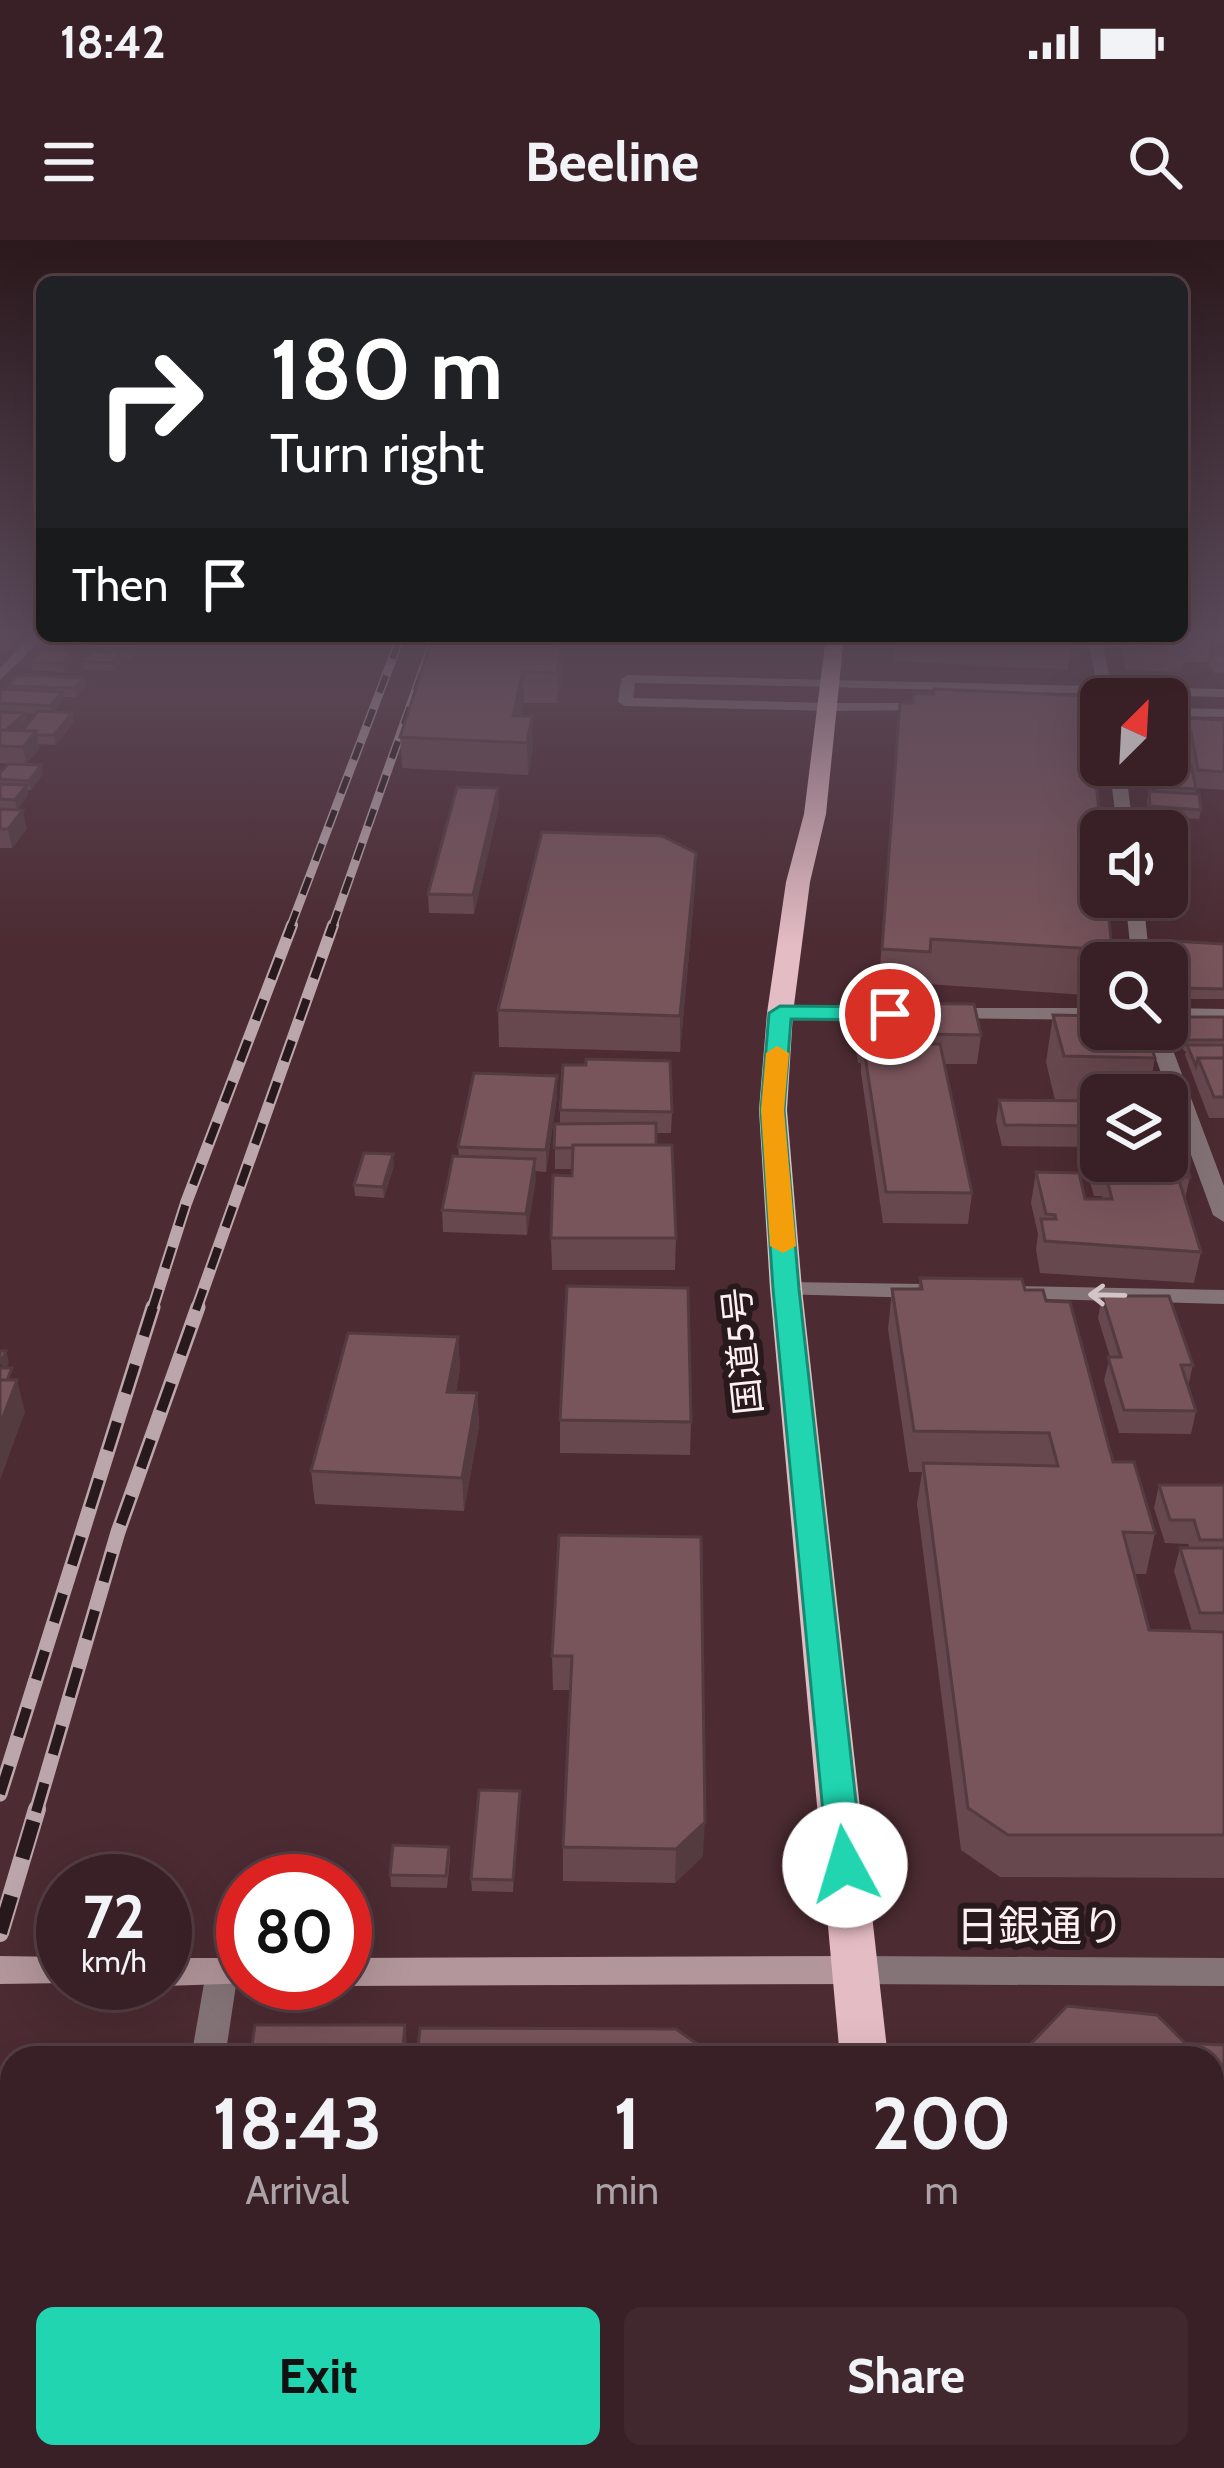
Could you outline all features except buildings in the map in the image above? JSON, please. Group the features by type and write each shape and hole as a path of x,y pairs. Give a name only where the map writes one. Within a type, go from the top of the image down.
{"highway":[{"name":"国道5号","path":"823,738 780,1013 773,1110 786,1289 863,2046"}],"main road":[{"path":"372,1972 856,1970"}],"street":[{"path":"780,1013 894,1014"},
{"path":"917,1014 1080,1014"},
{"path":"1188,1014 1224,1015"},
{"path":"1163,1050 1224,1215"},
{"path":"786,1289 945,1292"},
{"path":"992,1292 1224,1297"},
{"name":"日銀通り","path":"856,1970 1224,1972"},
{"path":"211,2046 222,2010"}],"railway":[{"path":"290,928 362,738"},
{"path":"332,928 399,738"},
{"path":"152,1310 186,1203 292,925"},
{"path":"196,1310 333,925"},
{"path":"0,1794 153,1307"},
{"path":"36,1812 118,1532 198,1307"},
{"path":"0,1933 37,1809"}],"slow traffic":[{"path":"777,1053 773,1110 783,1246"}],"route":[{"path":"845,1865 786,1289 773,1110 780,1013 890,1014"}]}
